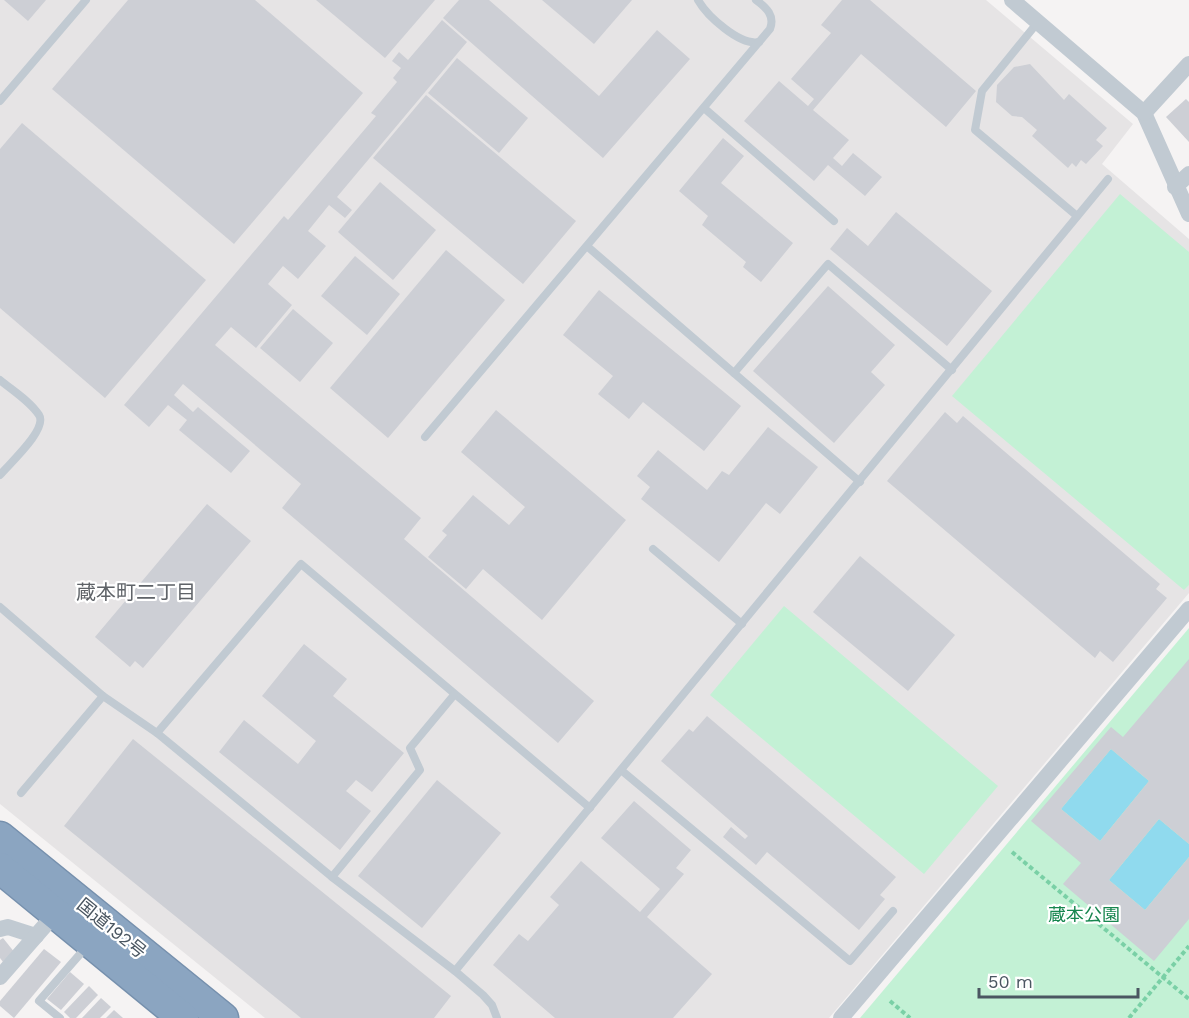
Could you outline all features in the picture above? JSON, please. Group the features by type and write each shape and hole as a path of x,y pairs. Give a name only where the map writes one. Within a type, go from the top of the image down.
{"highway":[{"name":"国道192号","path":"0,837 223,1018"},
{"name":"国道192号","path":"0,868 183,1018"}],"street":[{"path":"1012,0 1144,113 1189,214"},
{"path":"1144,113 1189,64"},
{"path":"1175,187 1189,174"},
{"path":"841,1018 1189,609"},
{"path":"0,977 56,914"},
{"path":"0,929 8,927 36,936"}],"lane":[{"path":"0,101 86,0"},
{"path":"698,0 737,38 752,43 759,42"},
{"path":"425,437 759,42 773,21 770,14 756,0"},
{"path":"1038,22 982,91 975,130 1077,216"},
{"path":"704,108 834,221"},
{"path":"455,971 1108,179"},
{"path":"588,247 860,482"},
{"path":"734,373 828,264 952,370"},
{"path":"0,380 32,407 40,416 42,424 37,433 0,475"},
{"path":"653,549 742,624"},
{"path":"157,733 302,564 590,808"},
{"path":"0,608 102,696 157,733 332,877 455,971 492,1005 497,1018"},
{"path":"332,877 420,770 410,748 454,695"},
{"path":"21,793 102,696"},
{"path":"621,770 849,961 893,910"},
{"path":"60,1018 39,1001 90,942"}],"path":[{"path":"1012,852 1189,999"},
{"path":"1129,1018 1189,946"},
{"path":"890,1001 910,1018"}],"shaded area":[{"path":"0,0 986,0 1133,124 1102,164 1189,239 1189,593 829,1018 265,1018 0,804"}],"green space":[{"path":"1120,194 1189,252 1189,585 1184,590 952,396"},
{"path":"784,606 998,786 924,874 710,695"},
{"name":"蔵本公園","path":"1189,628 1189,1018 860,1018"}],"water":[{"path":"1111,749 1149,781 1100,841 1061,809"},
{"path":"1159,819 1189,844 1189,857 1145,910 1109,880"}],"building":[{"path":"4,0 46,0 28,21"},
{"path":"128,0 255,0 363,93 234,244 52,89"},
{"path":"316,0 435,0 385,58"},
{"path":"459,0 489,0 599,96 657,30 690,59 603,158 443,18"},
{"path":"542,0 632,0 594,44"},
{"path":"842,0 870,0 976,91 946,127 861,54 813,110 849,140 833,158 842,166 853,153 882,177 865,196 828,165 814,181 744,121 779,81 808,106 814,99 791,79 831,33 821,25"},
{"path":"442,20 467,42 337,197 352,210 345,218 329,205 308,231 326,246 298,279 283,266 268,284 292,305 256,348 231,327 215,345 421,518 404,539 594,701 558,743 282,508 301,484 183,384 174,395 193,412 198,407 250,451 231,473 179,430 187,420 168,405 149,427 124,405 284,216 288,220 376,116 371,113 397,82 393,78 401,68 392,61 399,52 408,60"},
{"path":"457,58 528,118 499,153 428,93"},
{"path":"1030,64 1064,100 1069,94 1107,128 1096,140 1103,146 1086,164 1081,160 1076,167 1072,163 1068,168 1032,136 1037,130 1022,117 1012,116 996,102 997,85 1014,67"},
{"path":"426,95 576,221 523,284 373,158"},
{"path":"1186,99 1189,102 1189,142 1166,117"},
{"path":"22,123 206,280 105,398 0,308 0,149"},
{"path":"723,138 744,156 721,183 793,243 761,282 743,267 746,262 702,225 708,216 679,191"},
{"path":"380,182 436,230 393,280 338,232"},
{"path":"896,212 992,291 947,346 830,249 847,228 868,246"},
{"path":"446,250 505,300 388,438 330,388"},
{"path":"355,256 400,294 367,335 321,296"},
{"path":"828,286 895,345 871,372 885,385 834,443 753,371"},
{"path":"599,290 741,406 704,451 643,402 629,419 598,394 613,376 563,335"},
{"path":"293,309 333,343 300,382 260,348"},
{"path":"496,410 626,520 542,620 483,569 466,589 428,557 447,535 442,531 473,495 509,525 525,507 461,452"},
{"path":"945,412 957,423 963,416 1160,584 1156,589 1167,598 1113,662 1100,651 1095,658 887,481"},
{"path":"768,427 818,467 780,514 766,503 719,562 641,499 650,487 637,476 658,450 707,490 722,471 729,475"},
{"path":"207,504 251,541 143,668 135,661 130,667 95,637"},
{"path":"860,556 955,635 908,691 813,612"},
{"path":"304,644 347,679 333,696 404,753 372,792 356,780 346,791 371,811 340,850 219,752 244,720 298,764 316,741 262,696"},
{"path":"1189,659 1189,844 1159,819 1109,880 1145,910 1189,857 1189,919 1154,961 1063,884 1081,863 1031,821 1111,727 1123,737","holes":["1111,749 1149,781 1100,841 1061,809"]},
{"path":"707,716 896,877 880,895 885,899 859,930 767,852 756,865 723,837 731,827 745,839 748,836 661,761 689,729 693,732"},
{"path":"133,739 451,996 434,1018 301,1018 64,826"},
{"path":"437,780 501,833 422,928 358,876"},
{"path":"634,801 691,850 676,868 684,874 647,917 712,974 673,1018 555,1018 493,965 519,934 528,941 559,905 550,897 581,861 640,912 660,889 601,838"},
{"path":"3,938 15,953 3,962 0,958 0,940"},
{"path":"44,949 61,962 14,1018 0,1006 0,1001"},
{"path":"70,972 84,984 61,1010 47,999"},
{"path":"89,986 98,995 76,1018 70,1018 64,1012"},
{"path":"101,998 111,1007 100,1018 82,1018"},
{"path":"114,1010 123,1018 106,1018"}],"district":[{"name":"蔵本町二丁目","path":"136,592"}]}
